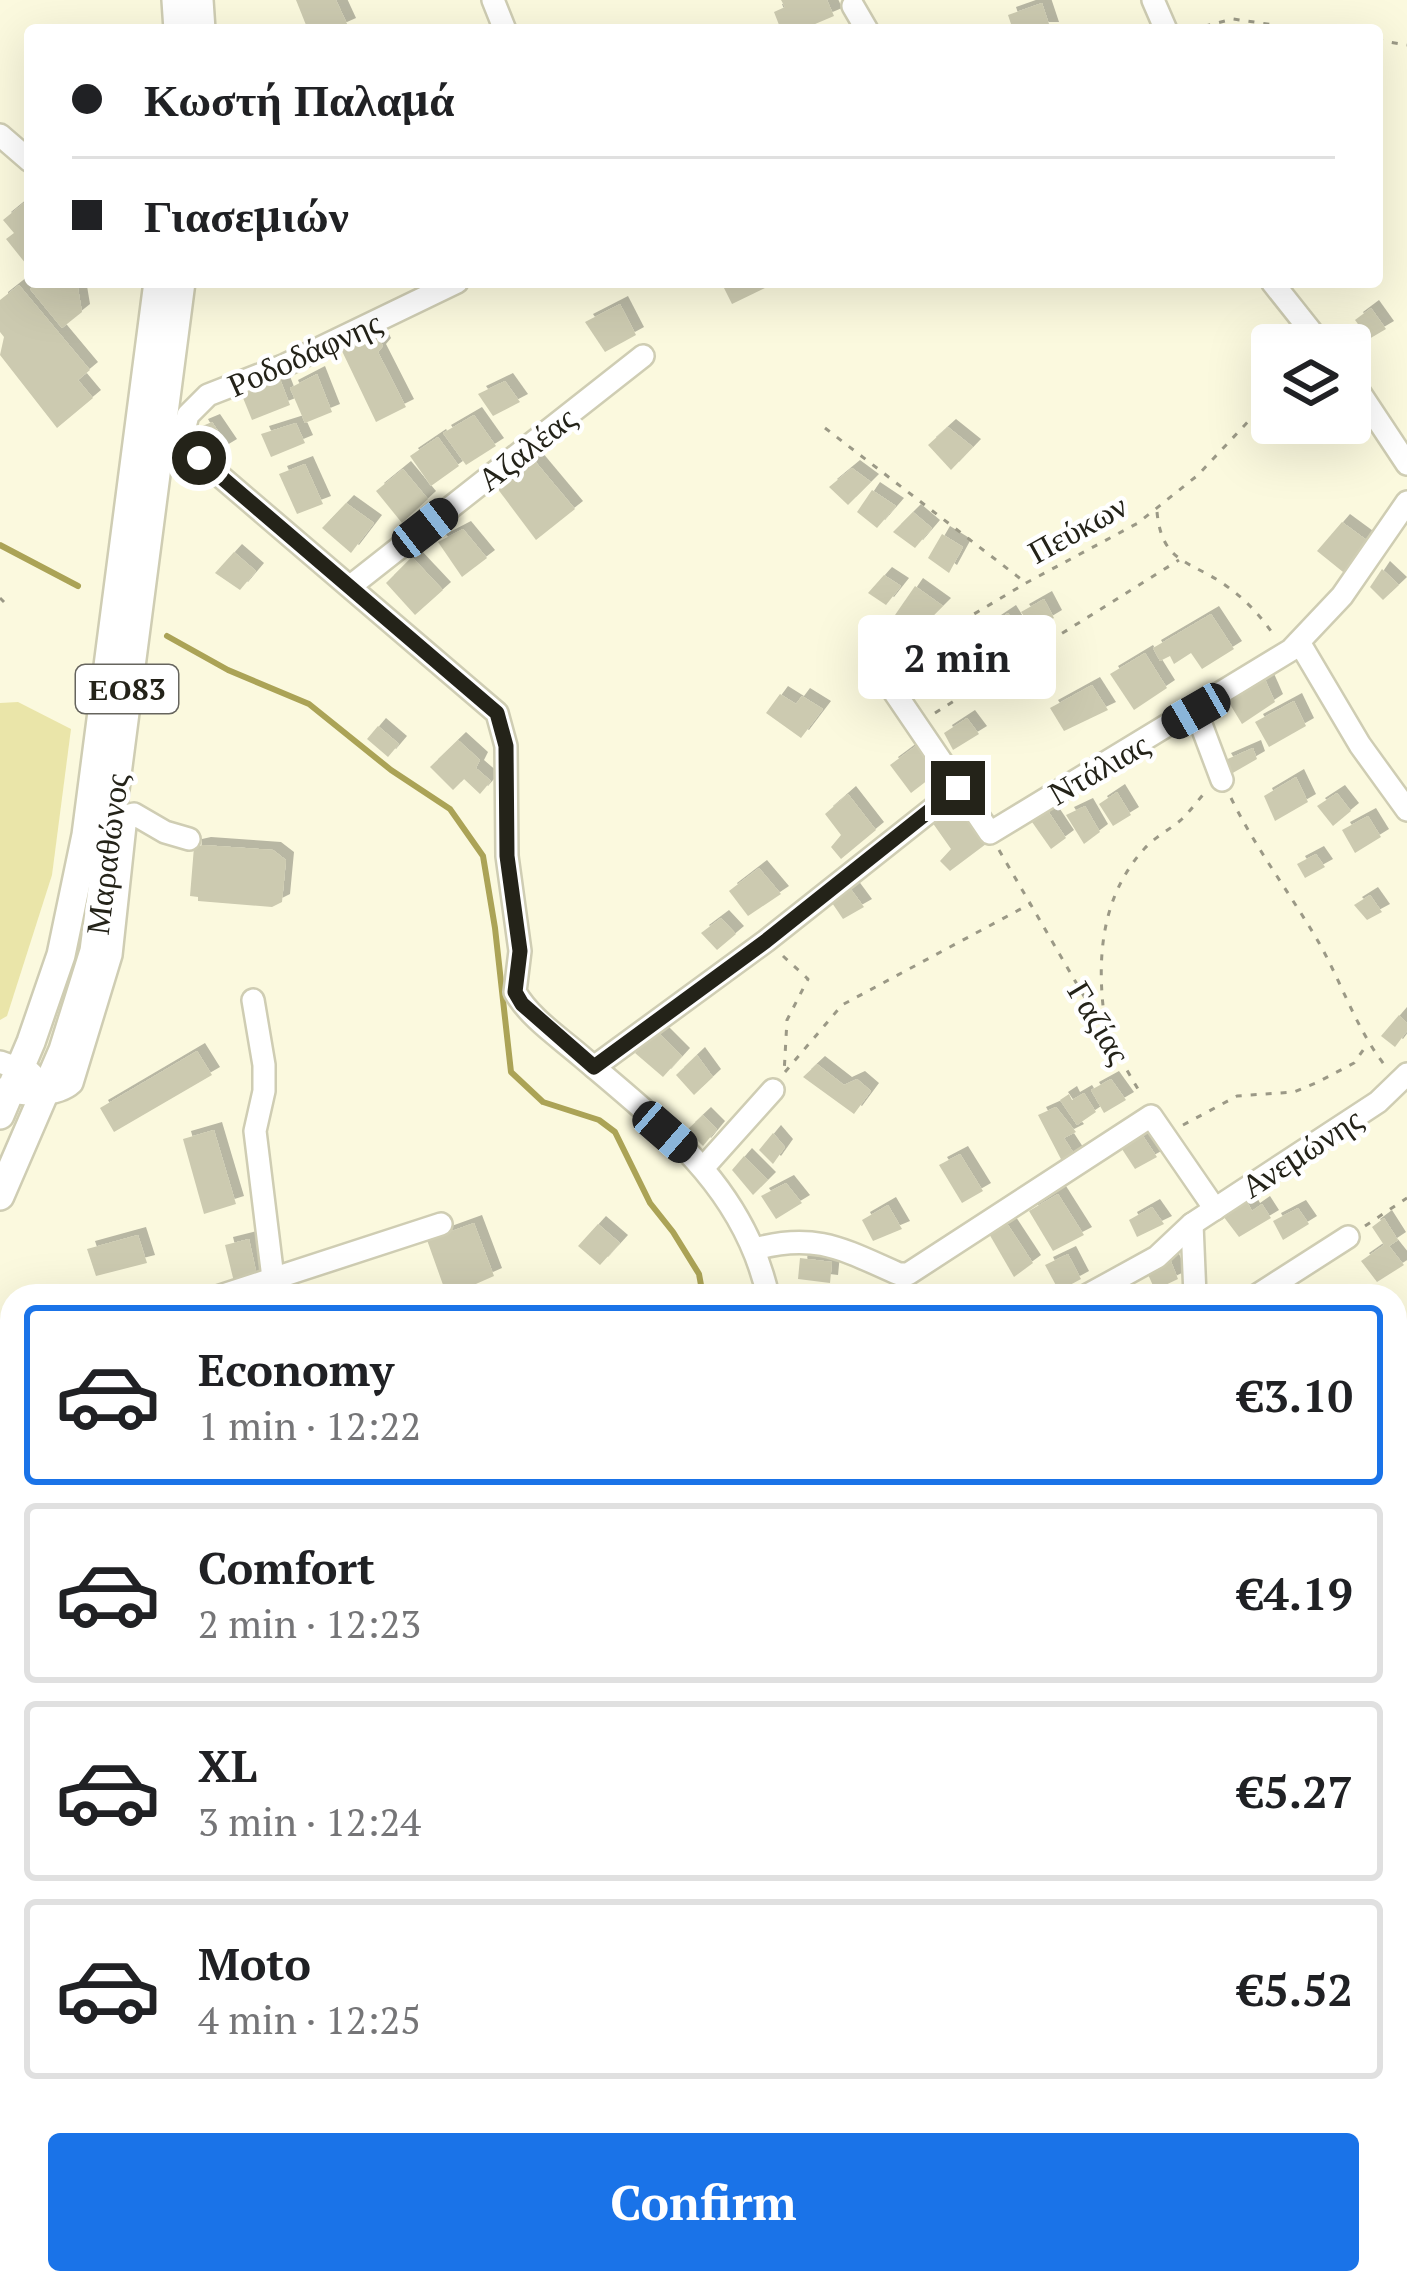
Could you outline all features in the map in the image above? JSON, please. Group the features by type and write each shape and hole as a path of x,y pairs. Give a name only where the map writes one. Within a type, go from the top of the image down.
{"main road":[{"name":"Μαραθώνος","path":"6,1085 61,955 86,835 157,288"},
{"name":"Μαραθώνος","path":"0,1196 47,1090 94,951 169,449 181,288"}],"street":[{"path":"853,6 864,24"},
{"path":"1,134 24,155"},
{"name":"Ροδοδάφνης","path":"169,449 188,415 208,395 285,365 445,288"},
{"path":"1278,288 1306,324"},
{"name":"Αζαλέας","path":"352,585 643,356"},
{"path":"1371,410 1407,464"},
{"path":"169,449 199,458 497,713 506,746 507,856 520,951 515,992 522,1004 703,1168 727,1196 755,1249 765,1284"},
{"name":"Ντάλιας","path":"990,832 1196,711 1292,648 1342,596 1407,502"},
{"path":"1292,648 1407,810"},
{"path":"880,670 990,832"},
{"path":"1196,711 1219,773"},
{"path":"594,1067 766,941 958,788"},
{"path":"6,1085 47,1090 66,1089 72,1083 111,955 126,816 134,814 189,839"},
{"path":"253,1000 264,1065 255,1131 276,1284"},
{"name":"Ανεμώνης","path":"1108,1284 1156,1256 1215,1209 1378,1102 1407,1074"},
{"path":"703,1168 778,1082"},
{"path":"755,1249 817,1241 908,1274 1151,1117 1215,1209"},
{"path":"284,1284 441,1224"},
{"path":"1192,1225 1194,1284"},
{"path":"1275,1284 1348,1237"}],"path":[{"path":"1213,24 1233,19 1268,24"},
{"name":"Πεύκων","path":"880,670 1156,511 1251,418"},
{"path":"825,428 1027,583"},
{"path":"1156,511 1162,542 1178,560 1242,597 1292,648"},
{"path":"918,724 1178,560"},
{"path":"1108,1037 1099,957 1107,919 1127,871 1148,845 1198,801 1219,773"},
{"path":"1219,773 1249,836 1316,937 1366,1044 1390,1072 1407,1074"},
{"name":"Γαζίας","path":"990,832 1151,1117"},
{"path":"778,1082 842,1005 1030,904"},
{"path":"766,941 808,979 788,1020 778,1082"},
{"path":"1166,1136 1237,1096 1294,1092 1316,1083 1354,1063 1366,1044"},
{"path":"1348,1237 1407,1198"}],"shaded area":[{"path":"18,702 71,729 52,875 7,1016 0,1020 0,703"}],"building":[{"path":"296,0 336,0 347,24 306,24"},
{"path":"781,0 827,0 834,16 815,24 779,24 774,12 785,7"},
{"path":"1042,3 1049,24 1011,24 1008,15"},
{"path":"24,203 24,262 6,239 14,233 3,220"},
{"path":"19,285 90,370 78,380 93,398 57,428 0,355 4,337 0,300"},
{"path":"78,288 82,312 62,328 30,289"},
{"path":"724,288 765,288 732,304"},
{"path":"620,304 636,335 605,352 585,322"},
{"path":"1371,308 1386,329 1371,338 1371,324 1355,320"},
{"path":"378,336 383,346 378,352 406,407 376,422 342,351"},
{"path":"317,374 332,412 305,423 290,388"},
{"path":"280,379 290,405 252,420 241,393"},
{"path":"505,381 520,402 493,416 478,394"},
{"path":"474,415 496,446 466,465 443,433"},
{"path":"212,422 229,447 209,459 199,445 206,438 200,427"},
{"path":"296,423 305,443 271,457 261,434"},
{"path":"948,427 973,447 951,470 928,445"},
{"path":"438,437 459,466 431,486 410,456"},
{"path":"534,460 575,509 536,540 497,488"},
{"path":"305,464 323,504 297,514 279,474"},
{"path":"852,468 871,482 848,505 829,487"},
{"path":"403,469 428,499 402,523 376,491"},
{"path":"872,490 896,506 877,528 857,512"},
{"path":"346,503 374,523 351,553 322,528"},
{"path":"913,512 932,528 915,548 893,532"},
{"path":"1342,522 1372,544 1348,576 1317,551"},
{"path":"463,529 487,558 462,577 438,542"},
{"path":"942,534 963,547 949,573 928,558"},
{"path":"234,552 256,571 240,590 215,573"},
{"path":"412,557 443,590 415,615 386,583"},
{"path":"1382,569 1399,585 1383,600 1370,587"},
{"path":"884,575 901,586 886,605 868,593"},
{"path":"915,586 943,606 918,631 895,615"},
{"path":"1044,599 1054,618 1034,630 1021,612"},
{"path":"1008,613 1023,637 999,651 984,629"},
{"path":"1211,614 1234,649 1202,669 1191,653 1174,664 1170,656 1160,661 1153,648"},
{"path":"966,638 982,659 950,677 937,656"},
{"path":"1145,653 1167,688 1134,710 1110,674"},
{"path":"1264,677 1275,702 1242,724 1228,701"},
{"path":"1092,685 1108,710 1064,731 1050,708"},
{"path":"780,694 796,704 802,696 823,709 801,738 766,713"},
{"path":"1294,701 1306,726 1269,747 1255,722"},
{"path":"967,718 979,734 953,750 944,733"},
{"path":"378,726 399,744 388,757 367,739"},
{"path":"458,740 480,760 476,768 491,781 480,794 464,779 453,790 430,767"},
{"path":"917,745 937,773 911,793 890,765"},
{"path":"1253,748 1257,759 1231,774 1223,761"},
{"path":"1296,777 1308,802 1275,821 1264,796"},
{"path":"1117,792 1131,815 1113,826 1099,804"},
{"path":"1337,793 1351,811 1333,826 1317,806"},
{"path":"848,794 876,830 841,859 831,847 841,835 825,814"},
{"path":"956,804 986,844 950,871 940,861 951,849 932,822"},
{"path":"1085,806 1100,832 1084,844 1066,815"},
{"path":"1048,811 1066,838 1051,849 1032,822"},
{"path":"1368,816 1381,837 1355,853 1342,830"},
{"path":"194,847 273,850 286,860 282,902 272,907 198,901 190,896"},
{"path":"1316,854 1325,867 1305,878 1297,864"},
{"path":"759,868 781,894 748,916 729,891"},
{"path":"847,884 864,907 843,919 828,897"},
{"path":"1370,895 1382,912 1367,920 1354,905"},
{"path":"721,918 736,934 717,950 701,933"},
{"path":"1399,1015 1407,1031 1395,1047 1381,1036"},
{"path":"658,1032 682,1056 663,1077 635,1053"},
{"path":"197,1051 212,1075 114,1132 100,1108"},
{"path":"697,1055 713,1077 694,1095 676,1075"},
{"path":"817,1064 844,1085 857,1079 871,1091 854,1114 803,1077"},
{"path":"1111,1079 1126,1100 1104,1113 1091,1090"},
{"path":"1084,1093 1096,1112 1077,1125 1060,1100"},
{"path":"1056,1107 1076,1132 1064,1138 1075,1155 1063,1163 1038,1115"},
{"path":"703,1115 717,1129 703,1146 687,1130"},
{"path":"214,1130 236,1204 204,1214 183,1139"},
{"path":"773,1133 785,1147 773,1164 759,1150"},
{"path":"1141,1133 1157,1157 1135,1169 1120,1146"},
{"path":"960,1154 983,1191 962,1203 939,1165"},
{"path":"744,1156 768,1180 753,1195 732,1170"},
{"path":"786,1183 802,1203 776,1219 761,1196"},
{"path":"1058,1194 1084,1235 1053,1251 1029,1211"},
{"path":"1244,1196 1252,1211 1262,1204 1271,1218 1239,1237 1220,1212"},
{"path":"888,1205 902,1229 873,1241 862,1220"},
{"path":"1152,1207 1164,1224 1137,1237 1129,1220"},
{"path":"1298,1208 1309,1224 1283,1240 1273,1221"},
{"path":"1384,1218 1398,1240 1389,1246 1404,1265 1377,1282 1361,1261 1384,1245 1372,1227"},
{"path":"1006,1222 1033,1263 1014,1277 988,1232"},
{"path":"474,1223 494,1276 476,1284 443,1284 427,1240"},
{"path":"598,1224 620,1243 600,1265 578,1246"},
{"path":"138,1235 147,1263 96,1276 87,1249"},
{"path":"249,1239 258,1280 235,1284 225,1245"},
{"path":"1068,1254 1081,1279 1055,1284 1045,1265"},
{"path":"800,1258 832,1262 830,1283 798,1279"},
{"path":"1170,1259 1178,1279 1152,1284 1146,1270"}],"waterway":[{"path":"0,545 78,586"},
{"path":"167,636 228,670 309,704 391,770 450,809 483,856 511,1072 543,1102 599,1120 615,1132 650,1203 673,1232 701,1284"}],"route":[{"path":"199,458 497,713 506,746 507,856 520,951 515,992 522,1004 594,1067 766,941 958,788"}]}
